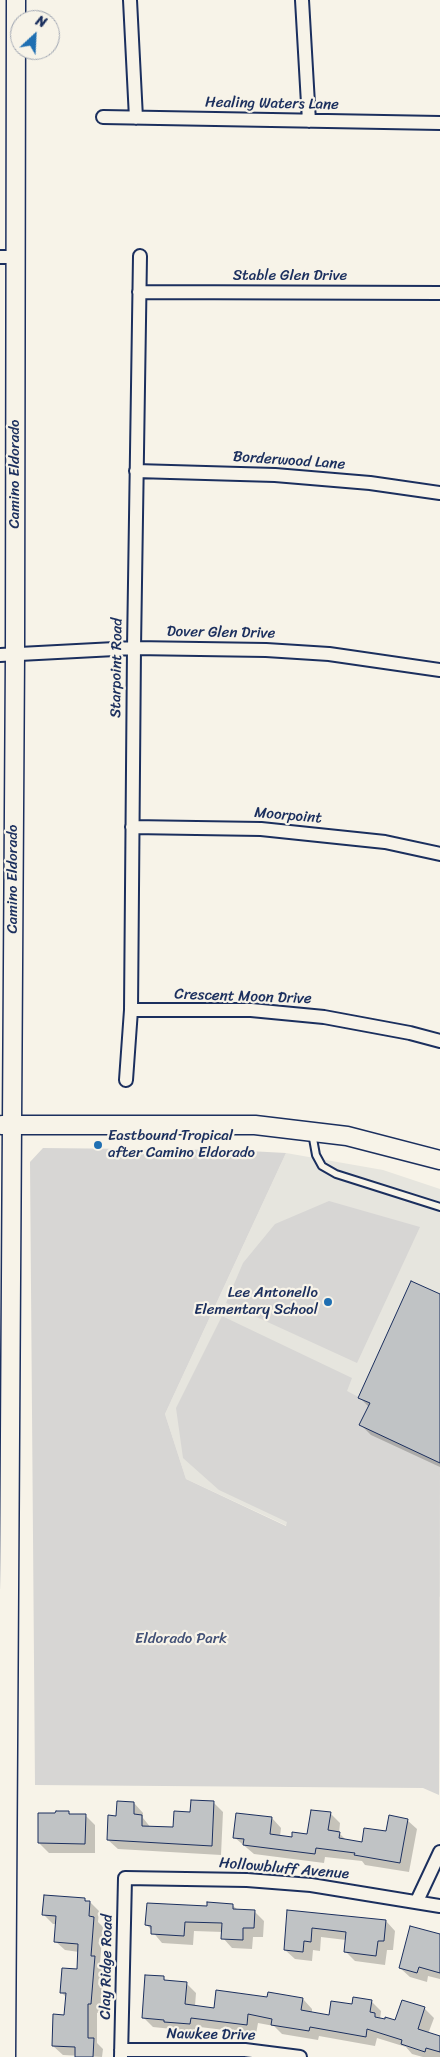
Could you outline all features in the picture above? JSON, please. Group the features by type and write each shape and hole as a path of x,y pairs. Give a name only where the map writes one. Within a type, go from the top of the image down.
{"main road":[{"name":"Camino Eldorado","path":"6,2057 8,257 16,0"},
{"path":"6,1125 246,1125 346,1136 440,1160"}],"street":[{"path":"130,0 136,118"},
{"path":"302,0 309,121"},
{"name":"Healing Waters Lane","path":"103,117 440,123"},
{"name":"Starpoint Road","path":"126,1080 132,1010 132,827 140,256"},
{"name":"Stable Glen Drive","path":"139,292 440,293"},
{"name":"Borderwood Lane","path":"136,471 274,475 370,483 440,493"},
{"name":"Dover Glen Drive","path":"7,655 134,648 266,650 329,654 440,670"},
{"name":"Moorpoint","path":"132,827 261,829 385,842 440,854"},
{"name":"Crescent Moon Drive","path":"132,1010 251,1010 324,1017 410,1033 440,1041"},
{"path":"417,1901 440,1852"},
{"name":"Hollowbluff Avenue","path":"125,1878 247,1880 311,1885 440,1906"},
{"name":"Clay Ridge Road","path":"121,2054 125,1878"},
{"name":"Nawkee Drive","path":"121,2054 245,2050 300,2057"}],"lane":[{"path":"312,1132 316,1155 322,1166 336,1174 440,1208"}],"shaded area":[{"name":"Lee Antonello Elementary School","path":"286,1153 383,1170 440,1189 440,1597 186,1479 165,1414"}],"green space":[{"name":"Eldorado Park","path":"43,1148 230,1150 286,1153 165,1414 186,1479 286,1526 287,1522 219,1490 183,1458 176,1408 222,1316 352,1378 347,1391 370,1403 360,1425 440,1463 439,1795 423,1788 35,1785 30,1162"},
{"path":"329,1201 420,1227 357,1363 226,1303 243,1263 275,1224"}],"building":[{"path":"411,1281 440,1294 440,1463 359,1425 370,1403 358,1398"},
{"path":"191,1800 214,1801 212,1846 107,1840 108,1815 116,1816 117,1801 134,1802 134,1814 142,1815 142,1826 173,1827 174,1811 190,1812"},
{"path":"311,1810 331,1812 328,1830 340,1832 339,1838 362,1842 364,1828 386,1831 389,1815 408,1819 400,1863 354,1855 355,1853 316,1848 315,1854 243,1845 244,1839 233,1838 236,1813 272,1817 270,1834 292,1837 292,1832 307,1834"},
{"path":"56,1811 69,1811 69,1814 86,1814 85,1844 38,1843 38,1813 55,1813"},
{"path":"44,1895 85,1898 85,1901 90,1901 89,1916 94,1917 91,1956 95,1956 91,2004 88,2004 88,2038 94,2038 93,2057 75,2057 75,2047 52,2046 53,2014 64,2015 66,1993 60,1993 62,1968 77,1969 78,1944 54,1942 56,1916 42,1915"},
{"path":"207,1902 233,1904 233,1909 255,1910 254,1928 243,1928 243,1940 221,1939 222,1923 185,1922 184,1936 151,1934 151,1926 145,1925 147,1903 207,1906"},
{"path":"287,1910 386,1920 384,1941 378,1941 376,1956 344,1952 346,1932 312,1928 311,1942 304,1941 303,1952 284,1950"},
{"path":"410,1926 440,1934 440,1973 419,1967 417,1973 399,1968"},
{"path":"145,1975 164,1976 164,1980 187,1982 185,2004 214,2008 216,1990 267,1997 268,1992 303,1998 301,2010 329,2015 331,2001 352,2004 353,1997 372,2000 370,2012 375,2013 375,2017 395,2020 402,2000 425,2007 418,2029 440,2036 440,2052 426,2048 425,2052 401,2044 402,2040 367,2029 366,2037 310,2027 309,2031 271,2025 272,2019 248,2014 247,2025 191,2018 190,2024 142,2018"}],"place":[{"name":"Eastbound Tropical after Camino Eldorado","path":"98,1145"},
{"name":"Lee Antonello Elementary School","path":"328,1302"}]}
